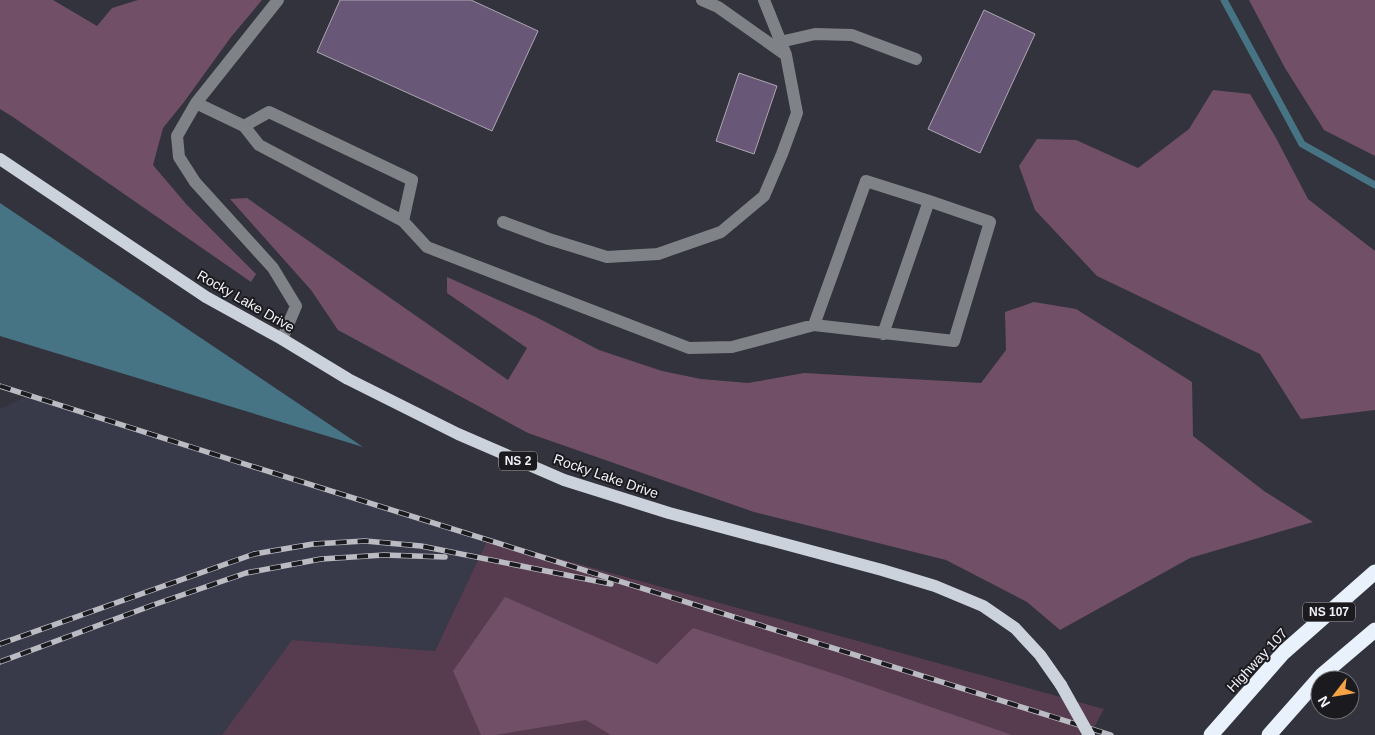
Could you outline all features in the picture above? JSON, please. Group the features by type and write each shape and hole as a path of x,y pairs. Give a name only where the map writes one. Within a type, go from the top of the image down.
{"highway":[{"name":"Highway 107","path":"1211,735 1283,653 1375,572"},
{"name":"NS 107","path":"1269,735 1322,675 1375,630"}],"main road":[{"name":"Rocky Lake Drive","path":"0,159 206,297 348,379 458,434 564,480 669,513 882,570 935,586 983,606 1015,628 1040,655 1090,735"}],"lane":[{"path":"278,0 196,103 177,136 179,157 195,182 273,268 296,306 282,340"},
{"path":"702,0 718,8 786,55"},
{"path":"503,222 606,257 658,254 721,232 764,196 797,113 786,55 764,0"},
{"path":"780,42 814,34 852,35 916,59"},
{"path":"196,103 244,126 259,145 403,221 427,247 689,348 732,347 814,325 954,341 990,222 929,200 866,181 814,325"},
{"path":"244,126 269,112 412,180 403,221"},
{"path":"883,334 929,200"}],"shaded area":[{"path":"0,0 53,0 97,26 112,8 138,0 262,0 231,37 163,128 153,165 187,205 256,274 251,282 0,109"},
{"path":"1249,0 1375,0 1375,156 1324,130 1285,68"},
{"path":"1213,90 1250,94 1308,199 1375,251 1375,410 1301,419 1260,354 1097,276 1035,210 1019,166 1037,139 1076,140 1138,168 1189,129"},
{"path":"247,198 508,380 527,348 447,293 447,277 536,317 599,350 662,371 701,379 748,383 804,373 981,383 1006,350 1005,312 1034,302 1076,309 1192,382 1193,436 1264,491 1313,522 1190,558 1060,630 1027,602 946,560 754,512 528,433 338,330 311,290 230,199"},
{"path":"25,397 488,539 435,651 292,640 222,735 0,735 0,409"},
{"path":"488,539 1104,709 1090,735 222,735 292,640 435,651"},
{"path":"505,597 657,664 693,628 841,676 1012,735 611,735 586,720 495,735 481,735 453,671"}],"water":[{"path":"0,203 363,447 0,336"}],"building":[{"path":"340,0 471,0 538,31 492,131 317,52"},
{"path":"984,10 1035,34 980,153 928,129"},
{"path":"739,73 777,86 754,154 716,141"}],"waterway":[{"path":"1224,0 1302,144 1375,185"}],"railway":[{"path":"0,386 1111,735"},
{"path":"0,644 254,554 313,544 365,541 421,546 611,584"},
{"path":"0,662 153,605 246,573 321,559 384,555 445,557"}]}
